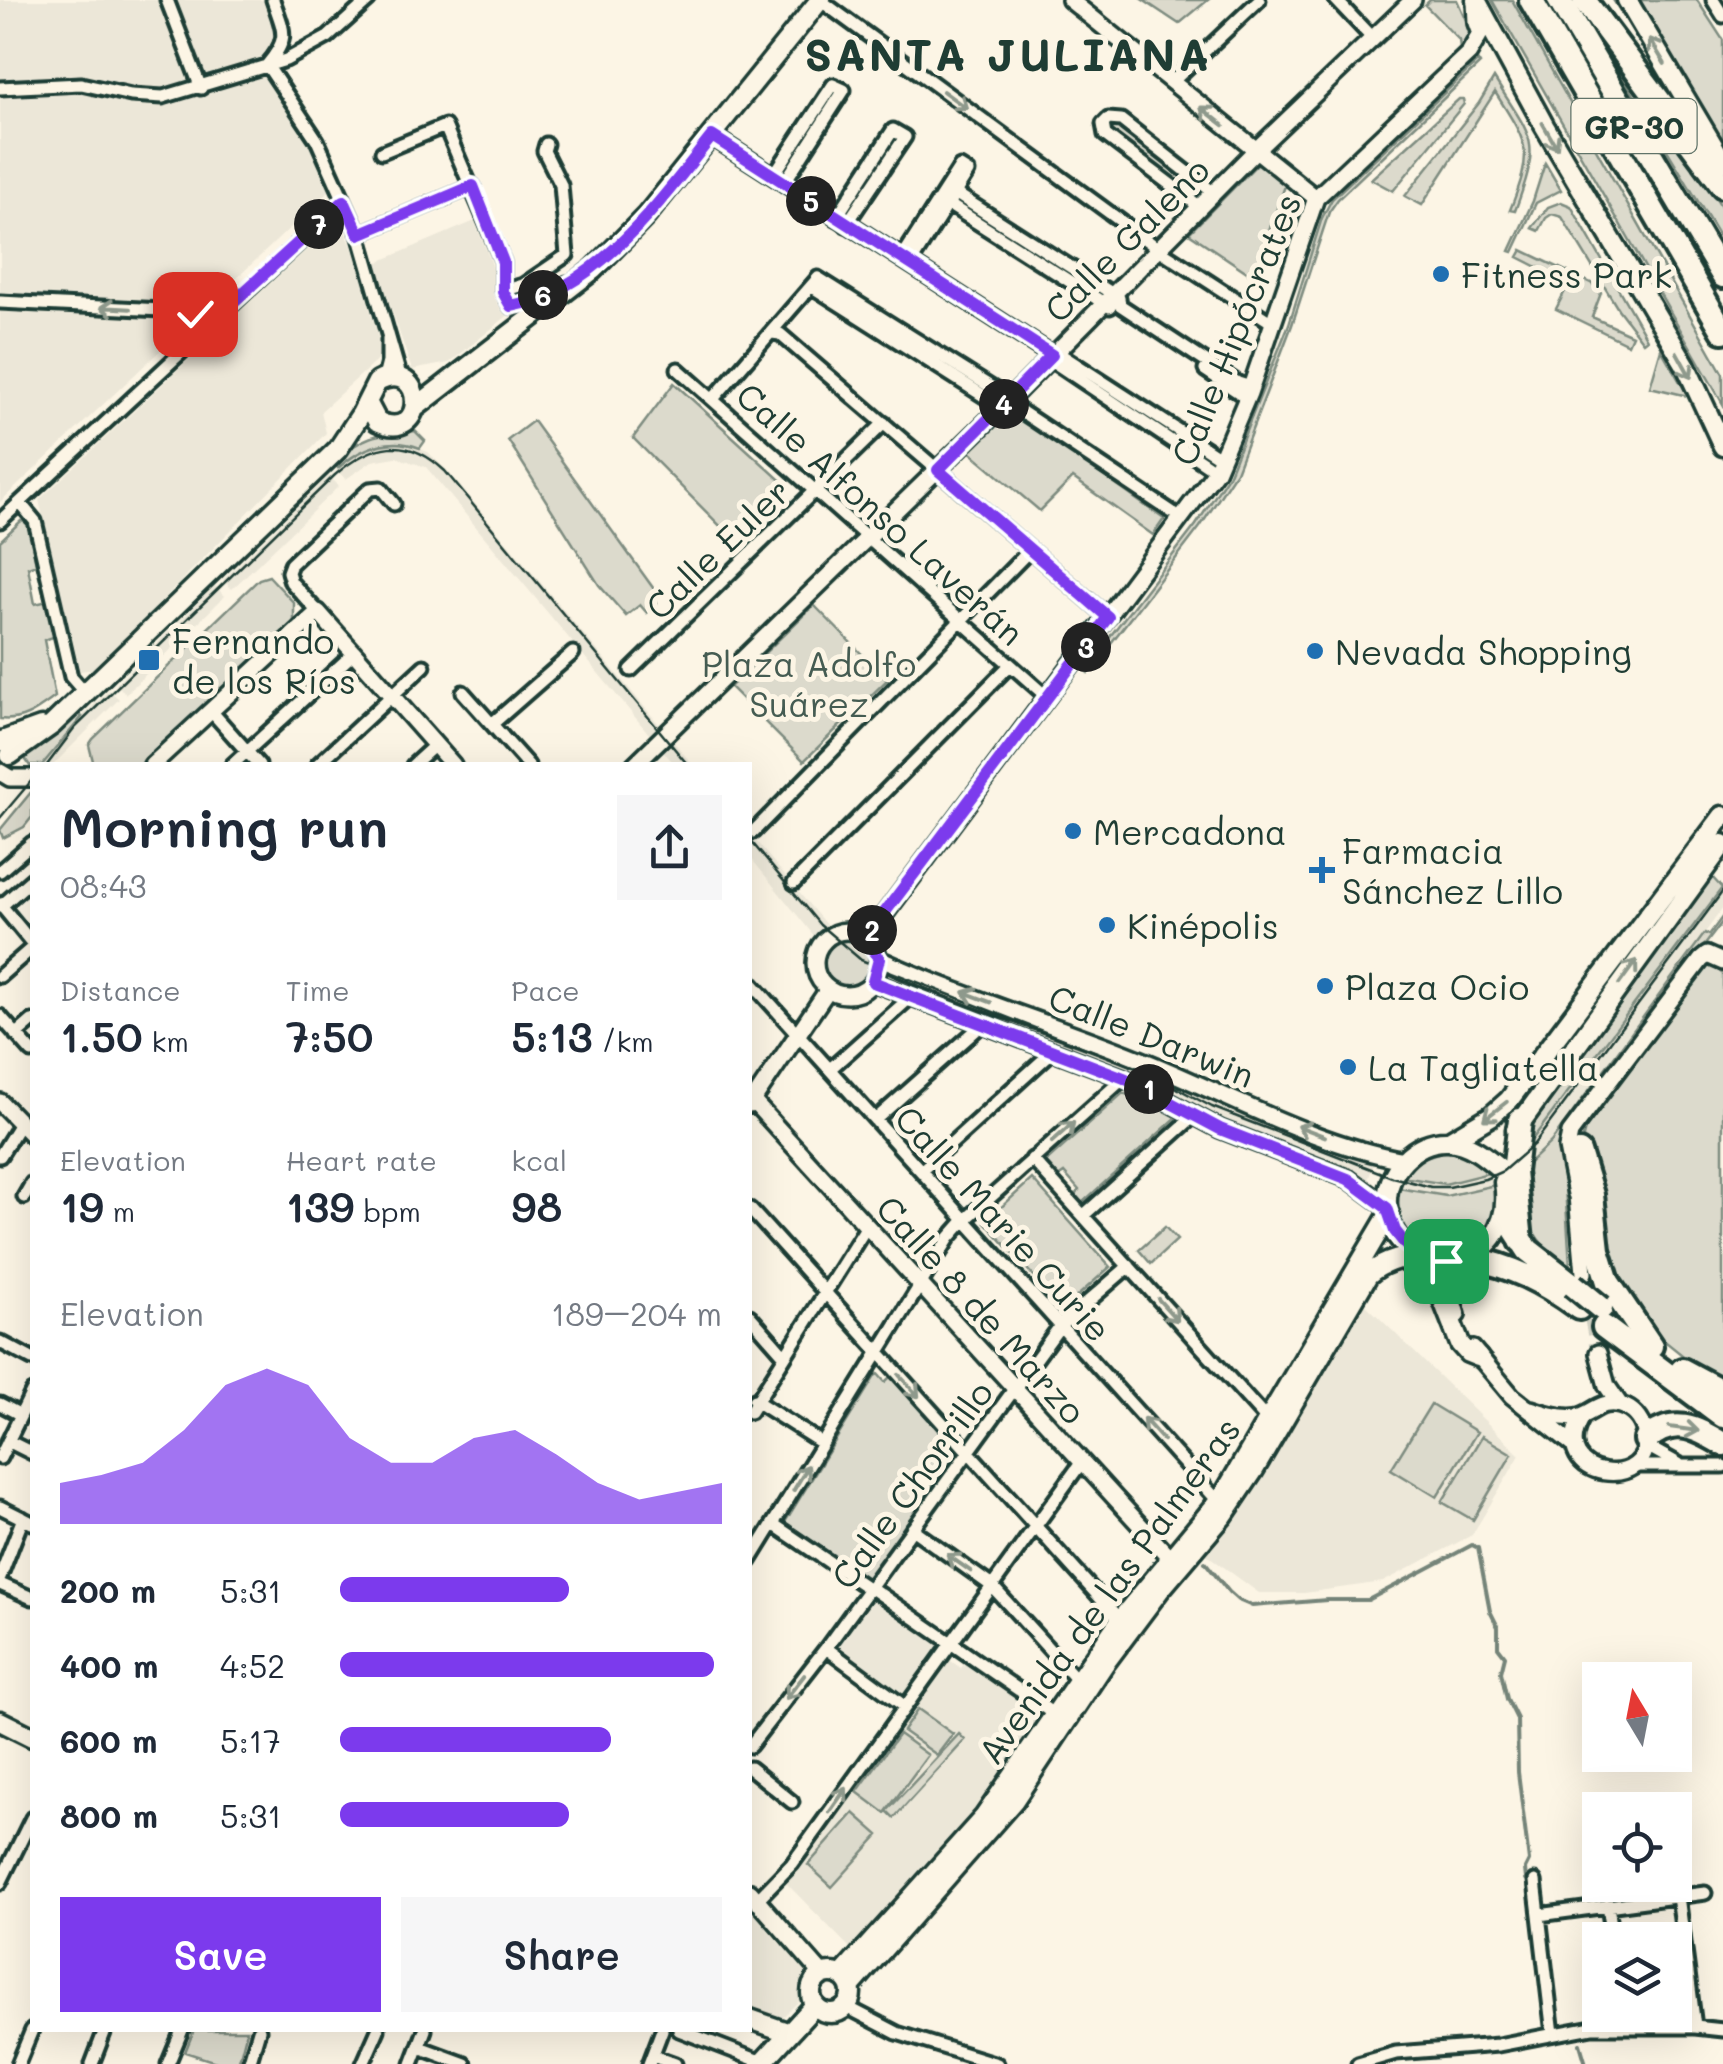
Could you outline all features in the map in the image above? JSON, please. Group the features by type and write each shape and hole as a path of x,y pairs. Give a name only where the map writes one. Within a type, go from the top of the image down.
{"highway":[{"name":"GR-30","path":"1531,0 1723,331"},
{"name":"GR-30","path":"1559,0 1723,276"},
{"path":"1584,0 1723,186"},
{"path":"1520,1120 1514,1172 1522,1241"},
{"path":"1578,1152 1592,1195 1598,1250 1608,1282 1651,1346"},
{"path":"1506,1210 1522,1241 1723,1416"},
{"path":"1463,1258 1516,1269 1588,1300 1691,1376 1723,1392"},
{"path":"1645,1442 1661,1428 1680,1425 1699,1430 1723,1444"}],"main road":[{"path":"367,402 372,416 384,424 399,425 455,376 593,270 646,216 820,0"},
{"path":"1475,0 1654,318 1685,364 1723,446"},
{"path":"1627,0 1723,162"},
{"path":"4,753 86,694 338,449 372,387 399,381 434,384 455,376"},
{"path":"399,381 416,408"},
{"path":"338,449 384,424"},
{"path":"1450,1142 1510,1100 1716,844 1723,816"},
{"path":"1503,1171 1476,1150 1450,1142 1426,1145 1404,1160 1390,1183 1388,1211 1395,1231 1406,1245 1427,1257 1463,1258 1484,1248 1495,1236 1506,1210 1506,1151 1520,1120 1699,862"},
{"name":"Avenida de las Palmeras","path":"838,1979 984,1817 1120,1620 1218,1502 1388,1211"},
{"name":"Avenida de las Palmeras","path":"838,1979 1014,1800 1105,1663 1239,1494 1359,1288 1377,1267 1397,1259 1427,1257"},
{"path":"1397,1259 1433,1275 1460,1344 1478,1357"},
{"path":"0,1721 30,1736"},
{"path":"838,1979 845,2006 826,2012 815,2005 812,1990 838,1979"},
{"path":"762,2063 815,2005"},
{"path":"752,2021 787,2032"}],"street":[{"path":"167,0 201,88"},
{"path":"267,66 283,46 284,32 274,0"},
{"path":"0,88 81,84 131,95 163,97 201,88 286,60 328,37 369,0"},
{"path":"820,0 1160,250 1274,324"},
{"path":"1070,0 1316,198"},
{"path":"1171,83 1258,0"},
{"path":"1336,0 1373,39"},
{"name":"Calle Galeno","path":"637,762 1006,403 1256,150 1414,0"},
{"path":"1469,53 1480,34 1475,0"},
{"path":"1713,0 1723,16"},
{"path":"1469,53 1486,48 1502,51"},
{"name":"Calle Hipócrates","path":"867,938 1219,465 1249,393 1316,198 1469,53"},
{"path":"267,66 317,140 359,234 388,335 388,362 399,381"},
{"path":"833,85 844,90 779,180 833,85"},
{"path":"1200,207 1106,135 1104,124 1108,119 1121,120 1214,193"},
{"path":"382,152 445,126 503,262 503,292 511,306 525,304 593,270"},
{"path":"893,130 905,137 841,221 893,130"},
{"path":"712,136 1219,465"},
{"path":"503,292 523,285 566,255 561,185 544,151 546,144"},
{"path":"960,166 968,172 906,261 960,166"},
{"path":"359,234 473,186"},
{"path":"952,199 1249,393"},
{"path":"3,517 344,201"},
{"path":"713,400 815,282 1172,512"},
{"path":"0,302 182,311 195,314 207,326"},
{"path":"772,332 780,334 1108,617"},
{"name":"Calle Alfonso Laverán","path":"678,369 1048,698"},
{"name":"Calle Euler","path":"631,670 884,423"},
{"path":"394,504 381,488 370,489 292,564 288,572 290,582 450,762"},
{"path":"20,503 35,521 72,677 86,694"},
{"path":"753,832 1030,550"},
{"path":"155,762 318,612"},
{"path":"492,724 572,652"},
{"path":"235,762 354,653"},
{"path":"794,883 1010,664"},
{"path":"321,762 424,666"},
{"path":"464,692 523,762"},
{"path":"211,711 256,762"},
{"path":"416,762 435,745"},
{"path":"4,753 10,778 30,778"},
{"path":"0,872 30,844"},
{"path":"30,881 0,906 30,943"},
{"path":"838,932 857,932 867,938 879,959 873,982 866,989 846,995 826,987 816,971 820,946 838,932"},
{"path":"0,976 30,947"},
{"path":"1588,1300 1568,1142 1701,960 1707,955 1723,962"},
{"name":"Calle Darwin","path":"879,959 1152,1064 1254,1109 1372,1154 1404,1160"},
{"name":"Calle Darwin","path":"873,982 1124,1078 1194,1116 1348,1179 1388,1211"},
{"name":"Calle Marie Curie","path":"752,983 1218,1502"},
{"path":"752,1100 825,994 826,987"},
{"path":"830,1069 912,996"},
{"path":"0,1016 30,1050"},
{"path":"16,1035 30,1023"},
{"path":"875,1120 982,1024"},
{"path":"922,1170 1052,1051"},
{"path":"752,1558 920,1284 964,1221 1124,1078"},
{"path":"0,1102 27,1128 0,1156"},
{"name":"Calle 8 de Marzo","path":"752,1102 1170,1558"},
{"path":"1084,1215 1194,1116"},
{"path":"1576,1194 1577,1136 1582,1118"},
{"path":"1032,1159 1268,1421"},
{"path":"24,1197 30,1186"},
{"path":"752,1212 1120,1620"},
{"path":"822,1443 752,1404 866,1226"},
{"path":"1427,1257 1449,1288 1465,1335 1478,1357 1512,1396 1576,1446 1588,1466 1610,1474 1633,1466 1723,1466"},
{"path":"1449,1288 1451,1269 1463,1258"},
{"name":"Calle Chorrillo","path":"752,1743 1060,1326 1128,1266"},
{"path":"752,1318 785,1356"},
{"path":"0,1342 30,1358"},
{"path":"1576,1446 1577,1426 1596,1386 1598,1353 1607,1386 1620,1405 1639,1418 1645,1442 1673,1462 1688,1467"},
{"path":"0,1458 30,1396"},
{"path":"0,1404 21,1414"},
{"path":"1531,1409 1552,1416 1620,1405"},
{"path":"8,1441 30,1452"},
{"path":"1633,1466 1645,1442"},
{"path":"838,1979 754,1896 792,1864 1081,1462"},
{"path":"0,1507 28,1520 0,1580 30,1597"},
{"path":"773,1524 1055,1715"},
{"path":"912,1530 992,1586 1077,1680"},
{"path":"826,1648 904,1706"},
{"path":"752,1770 792,1802"},
{"path":"0,1883 30,1822"},
{"path":"1535,1881 1554,2034"},
{"path":"1692,1894 1706,1892"},
{"path":"1539,1915 1636,1902"},
{"path":"1679,1902 1696,2026"},
{"path":"1608,1906 1610,1922"},
{"path":"845,2006 896,2034 996,2064"},
{"path":"1692,2026 1723,2030"},
{"path":"1358,2064 1396,2054 1498,2045 1582,2029"},
{"path":"18,2064 31,2032"},
{"path":"92,2064 104,2032"},
{"path":"181,2032 169,2062 185,2064"},
{"path":"249,2064 258,2032"},
{"path":"363,2064 377,2032"},
{"path":"412,2064 425,2032"},
{"path":"661,2032 651,2060 675,2064"},
{"path":"684,2032 762,2063"},
{"path":"419,2047 465,2064"}],"shaded area":[{"path":"0,0 268,0 278,30 266,54 254,60 311,142 329,191 0,502"},
{"path":"340,218 355,254 383,355 321,411 326,433 95,669 80,671 39,500"},
{"path":"475,221 511,313 449,363 412,370 376,263"},
{"path":"404,443 428,452 690,762 672,762 426,467 396,457 372,461 346,479 336,470 369,446"},
{"path":"329,476 339,486 232,589 223,580"},
{"path":"215,586 225,596 126,694 116,684"},
{"path":"109,690 119,699 56,762 44,762 74,724"},
{"path":"752,836 827,926 859,955 1156,1072 1234,1107 1233,1112 1363,1162 1366,1158 1375,1161 1366,1185 1357,1178 1359,1174 869,977 835,956 752,859"},
{"path":"1723,887 1723,908 1551,1142 1520,1171 1522,1153"},
{"path":"1489,1173 1495,1185 1463,1194 1428,1195 1398,1188 1403,1177 1445,1184"},
{"path":"1364,1303 1520,1455 1472,1535 1383,1582 1304,1593 1259,1593 1206,1554 1266,1473"},
{"path":"873,1595 941,1644 904,1695 836,1647"},
{"path":"948,1659 961,1668 967,1661 1044,1714 985,1800 853,1951 787,1884"},
{"path":"752,1911 807,1972 798,1991 800,2000 782,2018 752,2007"}],"green space":[{"path":"1143,0 1208,0 1179,24"},
{"path":"1430,0 1457,0 1473,36 1460,48 1459,40 1425,5"},
{"path":"1492,0 1512,0 1723,374 1723,404"},
{"path":"1639,0 1697,0 1723,40 1723,142"},
{"path":"1582,9 1685,149 1723,209 1723,243"},
{"path":"1478,61 1480,64 1329,212 1292,325 1236,472 1200,527 1088,673 1084,670 1196,525 1228,476 1289,324 1322,218 1332,199"},
{"path":"1494,78 1518,115 1529,141 1529,169 1515,211 1510,210 1523,174 1524,149 1495,92 1422,205 1405,196 1479,103"},
{"path":"1459,99 1464,104 1393,191 1371,179"},
{"path":"1117,122 1202,189 1205,196 1194,197 1108,131 1108,124"},
{"path":"1258,163 1286,183 1253,276 1189,233"},
{"path":"1545,163 1561,190 1536,203 1513,252 1510,251 1533,201"},
{"path":"1561,202 1571,206 1647,339 1643,342 1618,309 1562,217 1552,214 1539,231 1532,228 1548,207"},
{"path":"1522,250 1591,283 1601,293 1592,317 1632,335 1628,344 1556,309 1569,283 1518,257"},
{"path":"1661,349 1688,396 1650,387"},
{"path":"674,383 789,488 783,494 791,503 749,544 744,538 738,544 633,438"},
{"path":"1009,409 1164,519 1153,535 1073,478 1040,511 969,451"},
{"path":"533,421 656,592 656,605 647,613 640,605 626,616 599,585 508,440"},
{"path":"415,431 425,441 420,448 387,444 366,449 338,468 333,462 370,438"},
{"path":"21,521 28,523 36,564 28,567 35,604 48,601 56,636 44,640 55,697 23,717 0,719 0,541"},
{"path":"269,576 294,603 294,620 288,630 144,762 93,762 89,745 93,739 259,579"},
{"name":"Plaza Adolfo Suárez","path":"814,605 887,680 804,761 730,687"},
{"path":"76,712 82,717 44,762 30,762 30,766 27,751"},
{"path":"30,793 30,820 24,827 3,838 0,830"},
{"path":"1712,877 1722,888 1525,1149 1530,1125 1542,1104"},
{"path":"1723,916 1723,921 1570,1123 1564,1171 1570,1265 1545,1247 1531,1226 1520,1171 1551,1142 1705,933 1709,935"},
{"path":"847,937 865,945 873,963 865,981 847,989 829,981 821,963 829,945"},
{"path":"1706,965 1723,974 1723,1380 1697,1367 1651,1330 1612,1275 1583,1137 1585,1129"},
{"path":"1123,1093 1139,1099 1141,1096 1178,1116 1082,1203 1075,1195 1079,1190 1064,1173 1058,1177 1045,1163"},
{"path":"1444,1151 1468,1156 1489,1173 1445,1184 1403,1177 1419,1159"},
{"path":"1032,1179 1110,1267 1063,1309 985,1222"},
{"path":"1495,1185 1496,1213 1486,1233 1468,1246 1447,1251 1426,1247 1408,1236 1398,1216 1398,1188 1446,1196"},
{"path":"1165,1227 1177,1240 1151,1264 1139,1250"},
{"path":"877,1373 885,1382 891,1376 960,1452 868,1580 785,1522"},
{"path":"1431,1404 1477,1432 1437,1497 1391,1469"},
{"path":"1482,1436 1512,1454 1473,1520 1442,1502"},
{"path":"918,1709 953,1734 937,1755 903,1731"},
{"path":"899,1734 928,1755 885,1813 857,1792"},
{"path":"959,1734 965,1740 894,1818 887,1811"},
{"path":"854,1813 879,1835 832,1887 808,1865"},
{"path":"193,2032 246,2032 238,2064 222,2064 185,2052"}],"waterway":[{"path":"1614,0 1661,74"},
{"path":"1205,1562 1229,1592 1252,1606 1368,1600 1472,1545 1478,1548 1490,1611 1498,1627 1498,1647 1505,1656 1501,1672 1507,1699 1517,1719 1518,1772 1529,1861 1526,1879"},
{"path":"1580,2044 1586,2064"}],"tunnel":[{"path":"1588,1297 1598,1353"}],"tram line":[{"path":"49,762 75,728 335,475 362,456 389,447 417,452 445,471 686,762"},
{"path":"0,818 30,782"},
{"path":"752,842 820,925 861,960 1147,1072 1212,1107 1392,1177 1431,1187 1485,1179 1503,1171 1534,1144 1723,891"}],"place":[{"name":"Fitness Park","path":"1441,274"},
{"name":"Nevada Shopping","path":"1315,651"},
{"name":"Fernando de los Ríos","path":"149,660"},
{"name":"Mercadona","path":"1073,831"},
{"name":"Farmacia Sánchez Lillo","path":"1322,870"},
{"name":"Kinépolis","path":"1107,925"},
{"name":"Plaza Ocio","path":"1325,986"},
{"name":"La Tagliatella","path":"1348,1067"}],"district":[{"name":"SANTA JULIANA","path":"1008,53"}],"route":[{"path":"195,314 207,326 344,201 359,234 473,186 503,262 503,292 511,306 525,304 593,270 646,216 712,136 1052,355 938,470 1108,617 870,932 867,938 879,959 873,982 1124,1078 1220,1129 1348,1179 1387,1208 1395,1231 1406,1245 1420,1255 1446,1261"}]}
